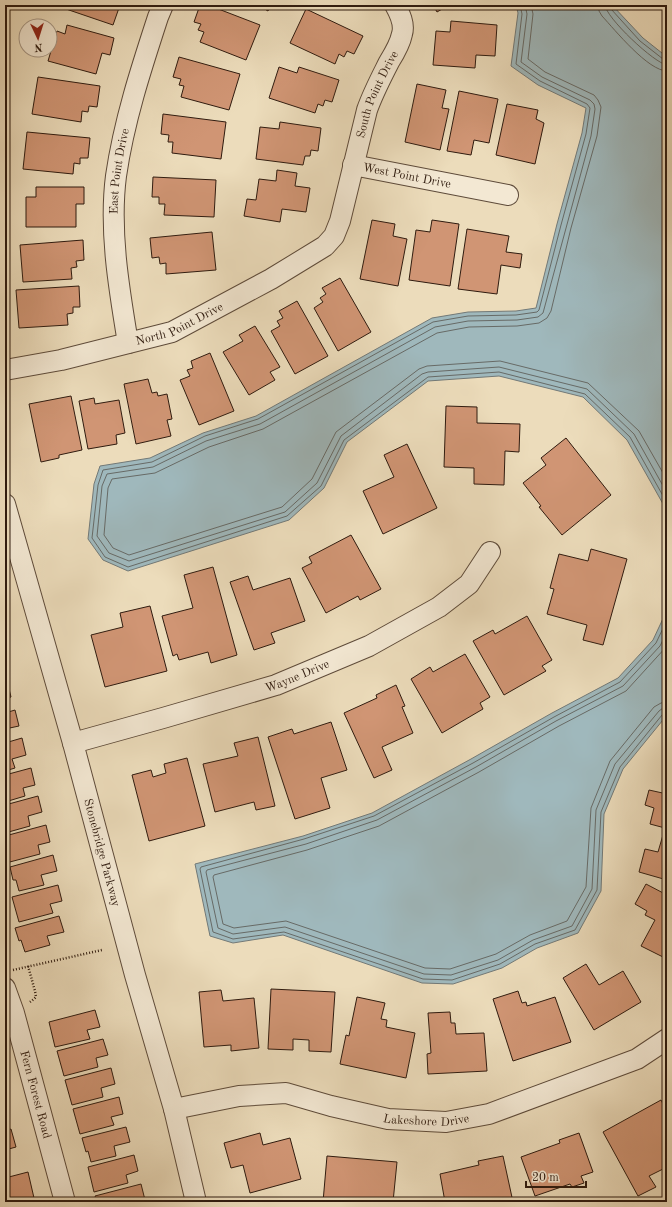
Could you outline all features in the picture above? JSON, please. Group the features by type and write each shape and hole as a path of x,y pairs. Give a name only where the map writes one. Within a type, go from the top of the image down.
{"street":[{"name":"East Point Drive","path":"128,343 118,284 114,218 116,177 127,117 158,17 164,5"},
{"name":"South Point Drive","path":"353,165 367,110 373,93 403,34 400,14 395,5"},
{"name":"West Point Drive","path":"334,236 340,221 353,165 508,195"},
{"name":"North Point Drive","path":"5,370 61,360 172,332 271,279 325,246 334,236"},
{"name":"Stonebridge Parkway","path":"6,508 9,533 73,743 134,975 174,1109 196,1202"},
{"name":"Wayne Drive","path":"73,743 276,685 369,646 439,607 469,584 490,552"},
{"name":"Fern Forest Road","path":"8,979 14,1012 65,1202"},
{"name":"Lakeshore Drive","path":"174,1109 239,1096 286,1093 331,1106 388,1119 446,1122 489,1114 637,1059 667,1039"}],"path":[{"path":"8,979 28,966 102,950"},
{"path":"27,1003 34,999 36,994 28,966"}],"water":[{"path":"516,5 612,5 643,38 667,57 667,511 627,440 583,397 499,376 428,381 347,442 324,488 289,520 128,571 103,560 88,539 94,484 100,466 150,458 203,433 256,416 432,318 468,312 516,311 536,308 582,133 586,108 538,85 511,66 518,13"},
{"path":"667,610 667,715 623,769 604,814 601,891 578,933 537,948 502,968 453,984 422,983 283,935 233,943 210,936 195,864 303,836 372,813 618,678 653,640"}],"building":[{"path":"68,5 120,5 113,25 66,9"},
{"path":"200,5 208,5 260,25 246,60 200,42 204,32 198,30 201,24 194,22"},
{"path":"258,5 271,5 268,11"},
{"path":"433,5 449,5 437,12"},
{"path":"306,9 363,36 354,54 347,51 344,57 339,54 335,64 290,43"},
{"path":"451,21 497,25 495,56 476,55 475,68 433,65 436,31 450,32"},
{"path":"67,25 114,38 110,55 102,53 96,74 48,61 49,58 58,58 58,31 65,34"},
{"path":"179,57 240,74 229,110 181,97 184,86 179,85 181,79 173,77"},
{"path":"279,67 297,73 299,67 339,80 332,102 325,100 323,106 318,104 315,113 269,98"},
{"path":"38,77 100,86 97,107 89,106 88,112 82,111 81,122 32,114"},
{"path":"417,84 446,90 442,108 449,109 440,150 405,142"},
{"path":"459,91 498,99 489,143 474,140 471,155 447,151"},
{"path":"507,104 538,110 536,119 544,123 535,164 496,155"},
{"path":"163,114 226,122 221,159 172,153 173,142 168,142 169,135 161,134"},
{"path":"280,122 321,128 318,151 311,150 310,156 305,156 303,165 256,159 260,127 279,129"},
{"path":"27,132 90,138 88,158 80,158 80,164 74,163 73,174 23,169"},
{"path":"277,170 297,173 295,186 310,188 306,212 282,209 280,222 244,216 247,199 256,200 259,179 276,181"},
{"path":"153,177 216,180 214,217 164,215 165,204 159,204 159,197 152,197"},
{"path":"36,187 84,187 84,204 76,204 76,227 26,227 26,197 36,197"},
{"path":"372,220 395,224 393,236 407,239 398,286 360,279"},
{"path":"432,220 459,224 450,286 409,280 416,230 430,232"},
{"path":"467,229 509,236 506,252 522,254 520,268 501,265 497,294 458,289"},
{"path":"212,232 216,270 166,274 166,263 160,264 159,257 152,258 150,238"},
{"path":"83,240 84,260 76,261 77,267 71,268 72,279 23,282 20,245"},
{"path":"340,278 371,332 338,351 314,308 323,302 320,298 326,294 322,288"},
{"path":"79,286 80,307 73,307 73,313 67,314 68,325 19,328 16,290"},
{"path":"297,301 328,356 295,374 271,331 280,326 277,321 283,318 279,311"},
{"path":"255,326 280,367 270,372 275,380 249,395 223,352 243,341 239,335"},
{"path":"210,353 234,411 199,425 180,380 190,376 187,370 193,368 191,361"},
{"path":"148,379 152,393 157,392 158,396 167,394 172,419 167,420 171,436 136,444 124,384"},
{"path":"71,396 82,450 59,455 59,458 41,462 29,404"},
{"path":"94,398 95,404 119,400 125,433 116,435 117,444 88,449 79,401"},
{"path":"446,406 477,407 477,423 520,424 519,452 505,451 504,485 474,484 474,468 444,467"},
{"path":"566,438 611,495 562,535 539,507 541,506 523,483 546,465 541,458"},
{"path":"407,444 437,508 383,534 363,491 394,477 384,455"},
{"path":"351,535 381,589 360,600 358,596 326,613 302,568 312,563 309,557"},
{"path":"591,549 627,559 603,645 583,640 587,625 547,614 554,589 550,588 559,554 588,561"},
{"path":"213,567 237,655 211,663 208,652 179,660 177,654 173,656 162,616 193,608 184,575"},
{"path":"248,576 253,590 290,578 305,621 271,633 275,643 254,650 230,582"},
{"path":"150,606 167,671 105,687 91,635 123,627 120,613"},
{"path":"527,616 552,660 542,666 546,671 504,695 473,641 493,630 495,634"},
{"path":"465,654 490,697 480,703 483,709 442,733 411,679 430,667 433,672"},
{"path":"7,681 11,697 5,699 5,682"},
{"path":"396,685 405,706 402,707 413,733 382,747 392,770 374,778 344,713 377,698 376,695"},
{"path":"15,710 19,726 5,729 5,713"},
{"path":"331,722 347,770 321,778 330,808 295,819 268,737 292,729 294,734"},
{"path":"258,737 275,806 256,810 254,802 215,812 203,764 238,756 234,743"},
{"path":"22,738 26,755 12,759 15,768 5,771 5,743"},
{"path":"187,758 205,826 149,841 132,775 151,770 153,777 166,773 164,764"},
{"path":"31,768 35,785 23,788 25,796 5,802 5,775"},
{"path":"649,790 667,794 667,880 639,872 645,849 658,852 665,828 650,824 654,808 645,805"},
{"path":"38,796 42,812 28,816 30,826 5,833 5,805"},
{"path":"46,825 50,842 38,845 40,854 6,863 5,836"},
{"path":"53,855 57,871 41,875 44,885 19,891 16,880 13,880 10,867"},
{"path":"646,884 667,895 667,959 641,946 655,920 645,915 647,911 635,904"},
{"path":"58,885 62,901 50,904 53,913 19,922 12,897"},
{"path":"59,916 64,932 47,936 50,945 25,952 21,940 19,941 15,928"},
{"path":"586,964 599,985 623,971 641,1002 594,1030 563,978"},
{"path":"271,989 335,992 331,1052 309,1051 309,1040 293,1039 293,1050 268,1049"},
{"path":"221,990 223,1001 254,998 259,1048 231,1051 231,1045 204,1047 199,992"},
{"path":"518,991 522,1003 526,1002 527,1006 555,997 571,1042 513,1061 493,999"},
{"path":"357,997 385,1003 381,1019 387,1020 386,1027 415,1033 406,1078 340,1064 346,1035 349,1036"},
{"path":"95,1010 100,1027 87,1030 90,1039 55,1047 49,1022"},
{"path":"450,1012 451,1023 455,1023 456,1034 484,1033 487,1071 428,1074 427,1054 431,1053 428,1013"},
{"path":"103,1039 108,1055 96,1058 98,1067 64,1076 57,1051"},
{"path":"111,1068 115,1084 101,1088 103,1097 72,1105 65,1080"},
{"path":"119,1097 123,1114 111,1117 114,1125 80,1134 73,1109"},
{"path":"661,1100 667,1112 667,1167 649,1176 656,1187 638,1196 603,1132"},
{"path":"5,1123 8,1130 11,1129 16,1147 5,1150"},
{"path":"126,1127 130,1142 114,1146 116,1156 91,1162 82,1138"},
{"path":"260,1133 263,1145 290,1138 301,1179 250,1193 243,1165 231,1168 224,1143"},
{"path":"579,1133 593,1172 581,1176 584,1183 572,1187 570,1184 535,1196 521,1157 560,1143 559,1140"},
{"path":"134,1155 138,1171 126,1175 128,1183 94,1192 88,1167"},
{"path":"327,1156 397,1162 393,1202 323,1202"},
{"path":"503,1156 513,1202 445,1202 440,1174 479,1165 478,1161"},
{"path":"28,1172 34,1198 19,1202 5,1202 5,1178"},
{"path":"141,1184 145,1200 139,1202 97,1202 95,1196"}]}
